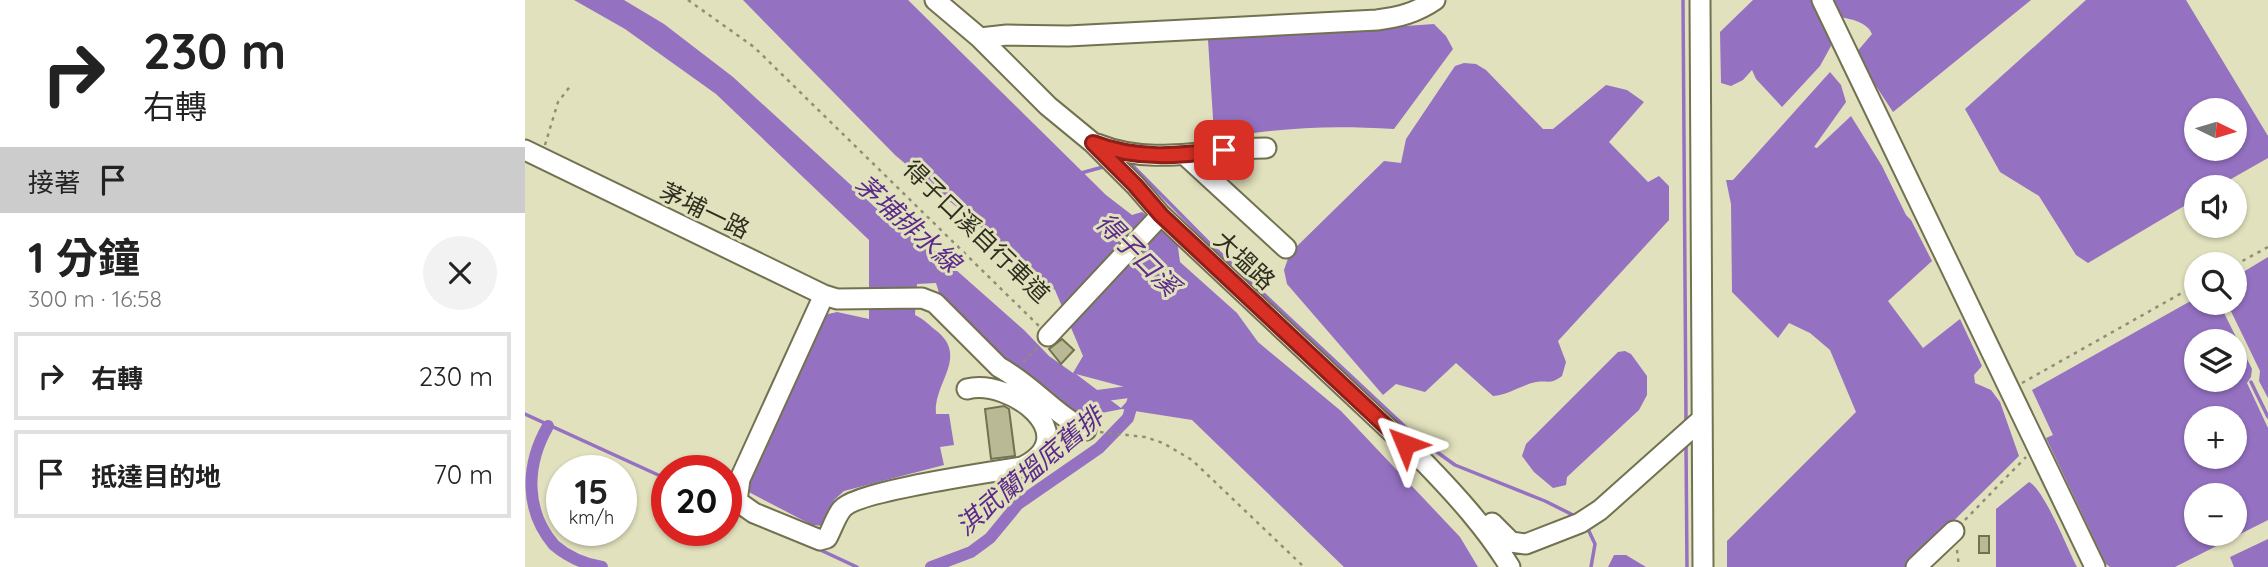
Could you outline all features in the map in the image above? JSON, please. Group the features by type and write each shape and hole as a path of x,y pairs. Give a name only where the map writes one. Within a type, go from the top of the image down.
{"street":[{"name":"大塭路","path":"935,0 980,38 1048,106 1093,143 1161,215 1396,436 1465,506 1497,545 1510,567"},
{"path":"980,38 1377,20 1402,16 1435,0"},
{"path":"1700,0 1703,567"},
{"path":"1822,0 2095,567"},
{"path":"1093,143 1109,149 1150,156 1186,156 1240,148 1266,148"},
{"name":"茅埔一路","path":"531,153 824,295 837,299 922,298 935,303 989,358 1012,374"},
{"path":"1186,156 1286,248"},
{"path":"1048,337 1161,215"},
{"path":"824,295 740,479 737,501 754,513 820,540 827,538 842,508 850,502 893,490 1022,467 1036,460 1046,445 1047,434 1044,422 1036,412 1013,396 985,387 967,389"},
{"path":"1012,374 1074,424 1086,430"},
{"path":"1465,506 1477,510 1511,542 1526,544 1580,523 1600,510 1702,419"},
{"path":"1916,567 1954,531"}],"path":[{"name":"得子口溪自行車道","path":"688,0 754,47 1029,314 1048,337 1012,374"},
{"path":"531,153 547,140 558,102 571,85"},
{"path":"2247,258 2268,247"},
{"path":"2010,389 2184,292"},
{"path":"1086,430 1145,437 1163,443 1192,460 1304,567"},
{"path":"1954,531 2036,446"}],"water":[{"name":"得子口溪","path":"574,0 624,0 664,24 733,77 888,219 912,231 1024,330 1049,356 1073,373 1083,356 1055,290 895,155 743,0 908,0 1106,195 1132,215 1142,212 1177,240 1180,262 1237,313 1258,342 1341,411 1460,537 1478,567 1344,567 1192,420 1122,409 1081,417 997,360 940,296 936,283 917,284 915,315 938,332 950,351 950,361 936,403 936,414 949,414 954,445 940,447 944,465 844,491 834,500 825,526 812,525 745,490 824,315 837,312 869,319 869,240 716,94 625,29","holes":["1076,374 1136,390 1121,408"]},
{"path":"1753,0 1811,0 1830,39 1831,46 1820,66 1782,107 1756,79 1752,70 1743,80 1731,86 1721,83 1720,32"},
{"path":"1829,0 2031,0 1893,112 1855,54 1872,34 1870,30 1857,21 1836,16"},
{"path":"2086,0 2186,0 2245,98 2184,98 2184,161 2247,161 2247,101 2268,136 2268,158 2238,175 2184,175 2184,206 2088,263 2076,255 2039,196 2000,172 1965,109"},
{"path":"1434,24 1446,36 1453,49 1394,129 1306,128 1218,139 1214,134 1208,40 1213,35"},
{"path":"1464,63 1476,64 1486,70 1543,129 1553,129 1606,85 1627,90 1644,102 1609,142 1648,182 1659,176 1669,186 1669,220 1558,341 1566,362 1562,376 1558,379 1531,383 1493,396 1456,363 1425,392 1396,384 1383,395 1287,284 1284,270 1290,253 1384,161 1401,163 1406,139 1455,66"},
{"path":"1830,72 1841,85 1846,102 1814,147 1817,148 1851,116 1882,166 1932,261 1888,301 1923,348 1960,319 1982,366 1974,375 1975,383 1991,390 2000,402 2019,456 1907,567 1727,567 1727,541 1856,412 1830,350 1810,333 1789,323 1778,338 1732,292 1731,204 1726,180 1733,180"},
{"path":"2268,257 2268,398 2259,381 2260,371 2247,344 2247,329 2240,329 2233,315 2247,315 2247,270"},
{"path":"2184,305 2184,315 2225,315 2232,329 2184,329 2184,392 2247,392 2247,383 2268,428 2268,520 2247,531 2247,483 2184,483 2184,546 2217,546 2175,567 2110,567 2106,564 2046,438 2053,435 2032,390"},
{"path":"1618,352 1631,354 1647,376 1647,395 1639,410 1567,477 1566,485 1553,488 1534,472 1522,456 1526,444"},
{"path":"2247,359 2252,369 2247,383"},
{"path":"2029,482 2042,496 2077,567 1996,567 1996,509"},
{"path":"2268,539 2268,567 2234,567 2230,557"},
{"path":"1614,555 1626,555 1646,567 1608,567"}],"building":[{"path":"1062,339 1074,350 1061,364 1049,349"},
{"path":"1004,406 1009,409 1015,456 991,459 985,409"},
{"path":"1979,536 1989,536 1989,553 1979,553"}],"waterway":[{"path":"1683,0 1686,420"},
{"path":"1126,159 1207,241 1416,437 1455,465 1575,516"},
{"path":"1081,173 1103,167"},
{"path":"2251,382 2268,417"},
{"name":"茅埔排水線","path":"1090,397 1136,391 1150,385"},
{"name":"淇武蘭塭底舊排","path":"931,567 971,552 990,538 1018,504 1099,448 1128,418 1135,394"},
{"path":"525,414 651,472"},
{"path":"548,426 540,441 532,472 531,488 538,518 544,532 559,549 577,559 602,567"},
{"path":"1686,444 1687,567"},
{"path":"1588,529 1595,544 1591,567"},
{"path":"814,547 857,567"}],"route":[{"path":"1224,150 1186,156 1150,156 1109,149 1093,143 1161,215 1405,444"}]}
